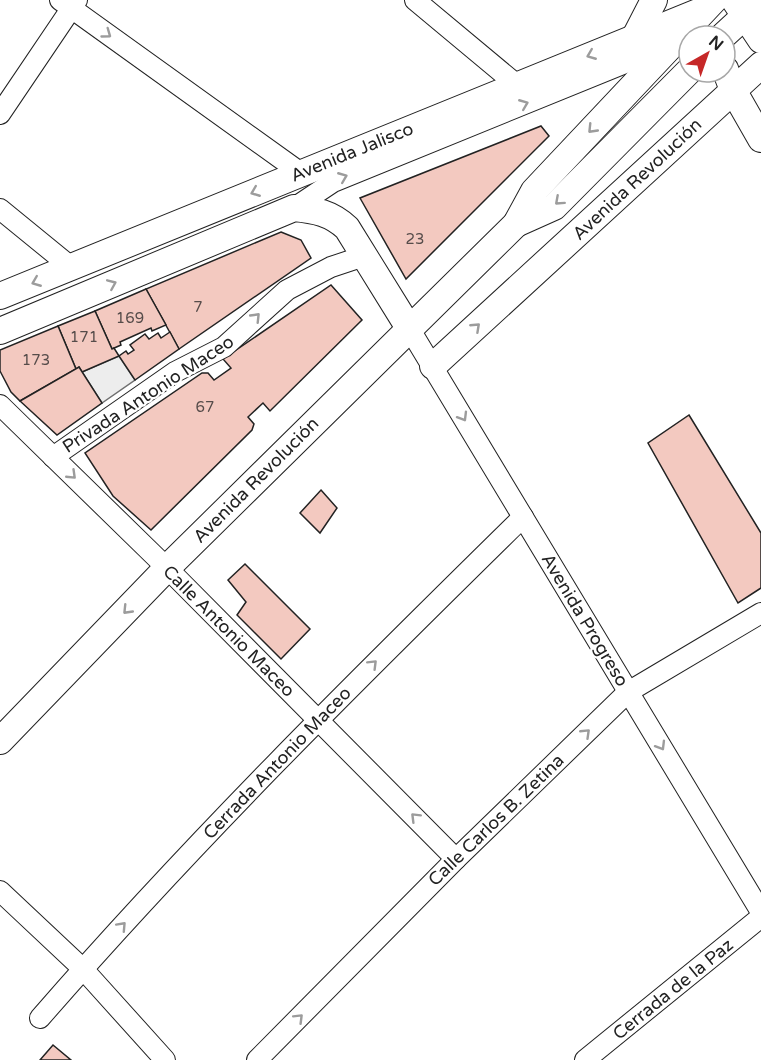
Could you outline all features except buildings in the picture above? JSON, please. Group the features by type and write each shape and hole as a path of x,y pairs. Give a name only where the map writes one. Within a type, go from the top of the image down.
{"main road":[{"path":"635,37 654,0"},
{"name":"Avenida Jalisco","path":"0,296 635,37 704,3"},
{"path":"704,3 710,24"},
{"name":"Avenida Revolución","path":"692,24 704,3"},
{"path":"732,24 746,5"},
{"path":"746,5 761,40"},
{"name":"Avenida Revolución","path":"0,741 167,568 516,224 534,191 677,47"},
{"name":"Avenida Revolución","path":"737,76 761,65"},
{"name":"Avenida Revolución","path":"516,224 554,207 677,83"},
{"name":"Avenida Revolución","path":"433,366 725,84"},
{"path":"731,84 761,139"},
{"name":"Avenida Jalisco","path":"0,331 294,208"},
{"path":"294,208 315,210 335,217 347,228 409,328"}],"street":[{"path":"415,0 517,85"},
{"path":"0,114 69,3 301,173"},
{"path":"294,208 333,182 677,45"},
{"path":"0,209 71,267"},
{"name":"Privada Antonio Maceo","path":"53,457 175,372 224,347 287,290 331,267 364,256"},
{"name":"Avenida Progreso","path":"409,328 761,912"},
{"name":"Calle Antonio Maceo","path":"0,405 167,568 456,859"},
{"name":"Cerrada Antonio Maceo","path":"40,1017 82,969 317,719 523,517"},
{"name":"Calle Carlos B. Zetina","path":"257,1060 456,859 628,692 761,613"},
{"path":"0,891 82,969 165,1060"},
{"name":"Cerrada de la Paz","path":"585,1060 761,917"}],"shaded area":[{"path":"119,356 135,380 102,403 82,372"}]}
